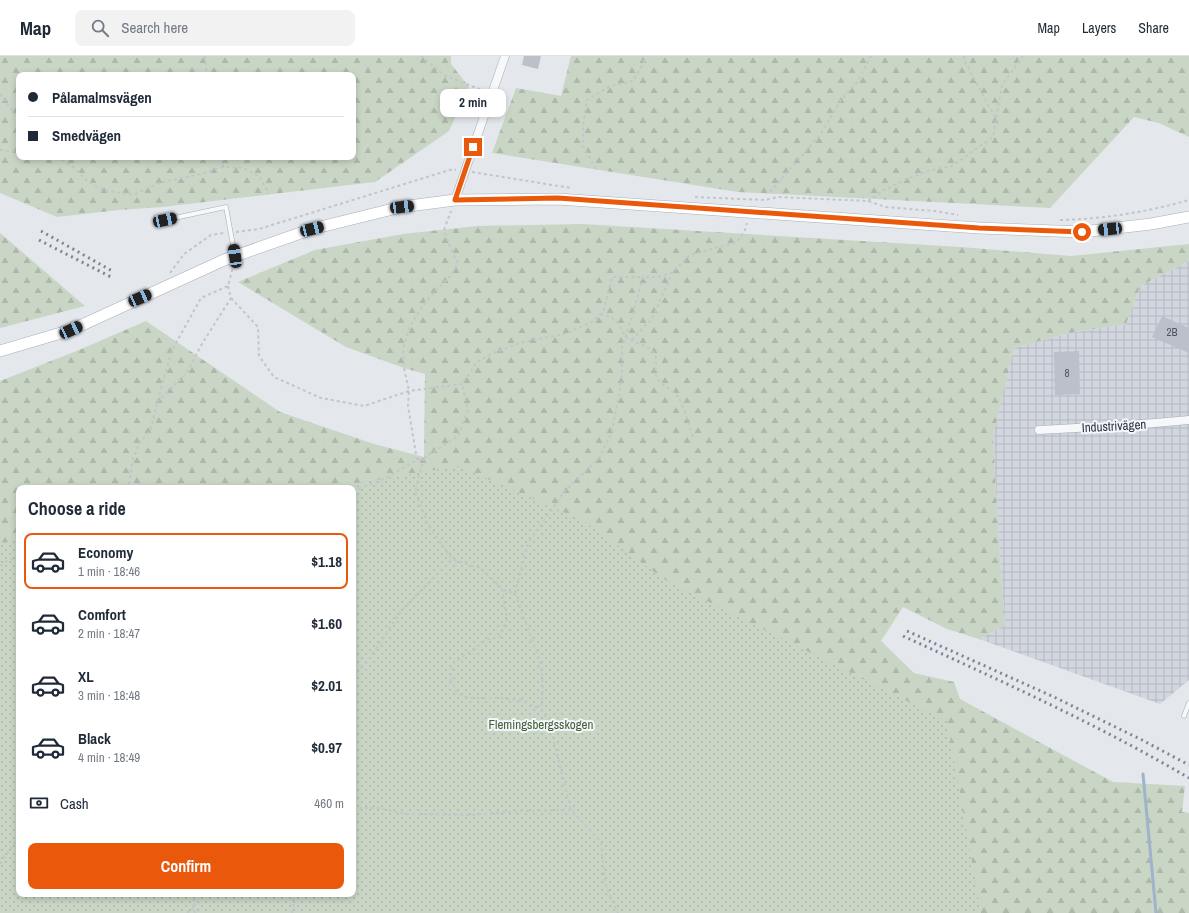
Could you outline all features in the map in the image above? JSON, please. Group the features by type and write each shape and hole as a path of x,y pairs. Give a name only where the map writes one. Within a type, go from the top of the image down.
{"street":[{"path":"455,200 505,56"},
{"path":"0,351 71,330 235,256 312,229 402,207 455,200 558,198 971,227 1082,232 1151,224 1189,217"},
{"name":"Industrivägen","path":"1039,430 1189,420"}],"lane":[{"path":"165,220 226,207 235,256"},
{"path":"1184,716 1189,703"}],"path":[{"path":"205,56 207,72"},
{"path":"422,56 444,75 491,94"},
{"path":"596,169 583,146 583,126 587,100 610,86 633,81 644,62 643,56"},
{"path":"770,192 820,135 841,100 858,81 872,56"},
{"path":"964,56 964,60 996,119"},
{"path":"868,201 884,190 907,179 928,171 952,166 993,137 1002,85 1023,56"},
{"path":"0,94 10,108 16,113"},
{"path":"0,150 16,152"},
{"path":"62,160 76,169 87,181 103,190 133,195 159,183 201,174 223,167 243,168 259,176 269,194"},
{"path":"223,160 223,167"},
{"path":"168,276 184,254 211,235 259,230 453,169 578,190"},
{"path":"695,197 766,200 778,197 868,201 885,207 935,211 962,216"},
{"path":"417,460 408,406 409,391 404,368 404,350 410,326 426,301 450,276 458,263 444,230 455,200"},
{"path":"1059,220 1122,215 1161,208 1189,200"},
{"path":"632,340 652,320 672,273 690,255 737,242 745,230 747,223"},
{"path":"235,256 228,286 231,298 258,327 259,356 274,377 321,398 364,406 409,391 462,384"},
{"path":"356,490 384,478 417,460 424,458 458,436 468,410 462,384 477,362 493,353 523,342 564,334 594,321 604,310 612,277 657,277 672,273"},
{"path":"541,709 543,688 541,664 515,594 528,543 564,492 600,457 612,431 622,378 622,347 643,277"},
{"path":"129,484 133,459 139,444 151,429 172,350 201,298 228,286"},
{"path":"157,402 186,374 203,342 231,298"},
{"path":"600,314 610,317 616,321 625,336 644,345 654,352 656,359 656,377 666,388 677,395 694,440"},
{"path":"424,458 415,491 428,525 452,559 482,569 502,589 515,594"},
{"path":"0,566 16,557"},
{"path":"356,674 367,662 401,611 452,559"},
{"path":"502,589 507,619 500,637 486,640 454,663 450,678 457,693 470,698 501,698 521,700 541,709 549,722 571,810 601,842 605,884 618,913"},
{"path":"356,808 379,808 407,814 471,815 520,811 571,810"},
{"path":"0,864 16,840"},
{"path":"195,897 193,908 195,913"},
{"path":"292,913 294,903 293,897"},
{"path":"186,913 193,908"}],"shaded area":[{"path":"1189,261 1189,680 1160,704 979,639 1005,625 993,437 1014,348 1070,333 1126,324 1140,286"}],"green space":[{"path":"0,56 451,56 451,64 469,87 449,131 375,182 162,207 57,217 0,193"},
{"path":"571,56 1189,56 1189,137 1159,123 1134,117 1050,208 738,192 492,153 516,88 561,96"},
{"path":"582,224 961,247 1071,256 1189,244 1189,261 1140,286 1126,324 1070,333 1014,348 993,437 1005,625 979,639 947,629 903,607 881,641 914,673 954,682 960,699 1113,782 1185,786 1182,812 1189,813 1189,913 0,913 0,381 79,350 146,321 280,412 374,444 424,457 425,374 346,347 238,282 315,250 403,234 477,226"},
{"path":"0,233 85,306 0,328"},
{"name":"Flemingsbergsskogen","path":"458,466 582,520 667,581 947,721 981,913 0,913 0,543 16,540 16,897 356,897 356,485 346,485"}],"building":[{"path":"524,56 541,56 538,69 522,65"},
{"path":"1162,316 1189,328 1189,353 1152,337"},
{"path":"1079,351 1080,394 1055,395 1054,352"}],"waterway":[{"path":"1143,774 1156,913"}],"railway":[{"path":"41,231 114,272"},
{"path":"39,240 111,277"},
{"path":"907,631 1054,697 1189,765"},
{"path":"903,636 1083,721 1189,778"}],"route":[{"path":"473,147 455,200 558,198 979,228 1082,232"}]}
